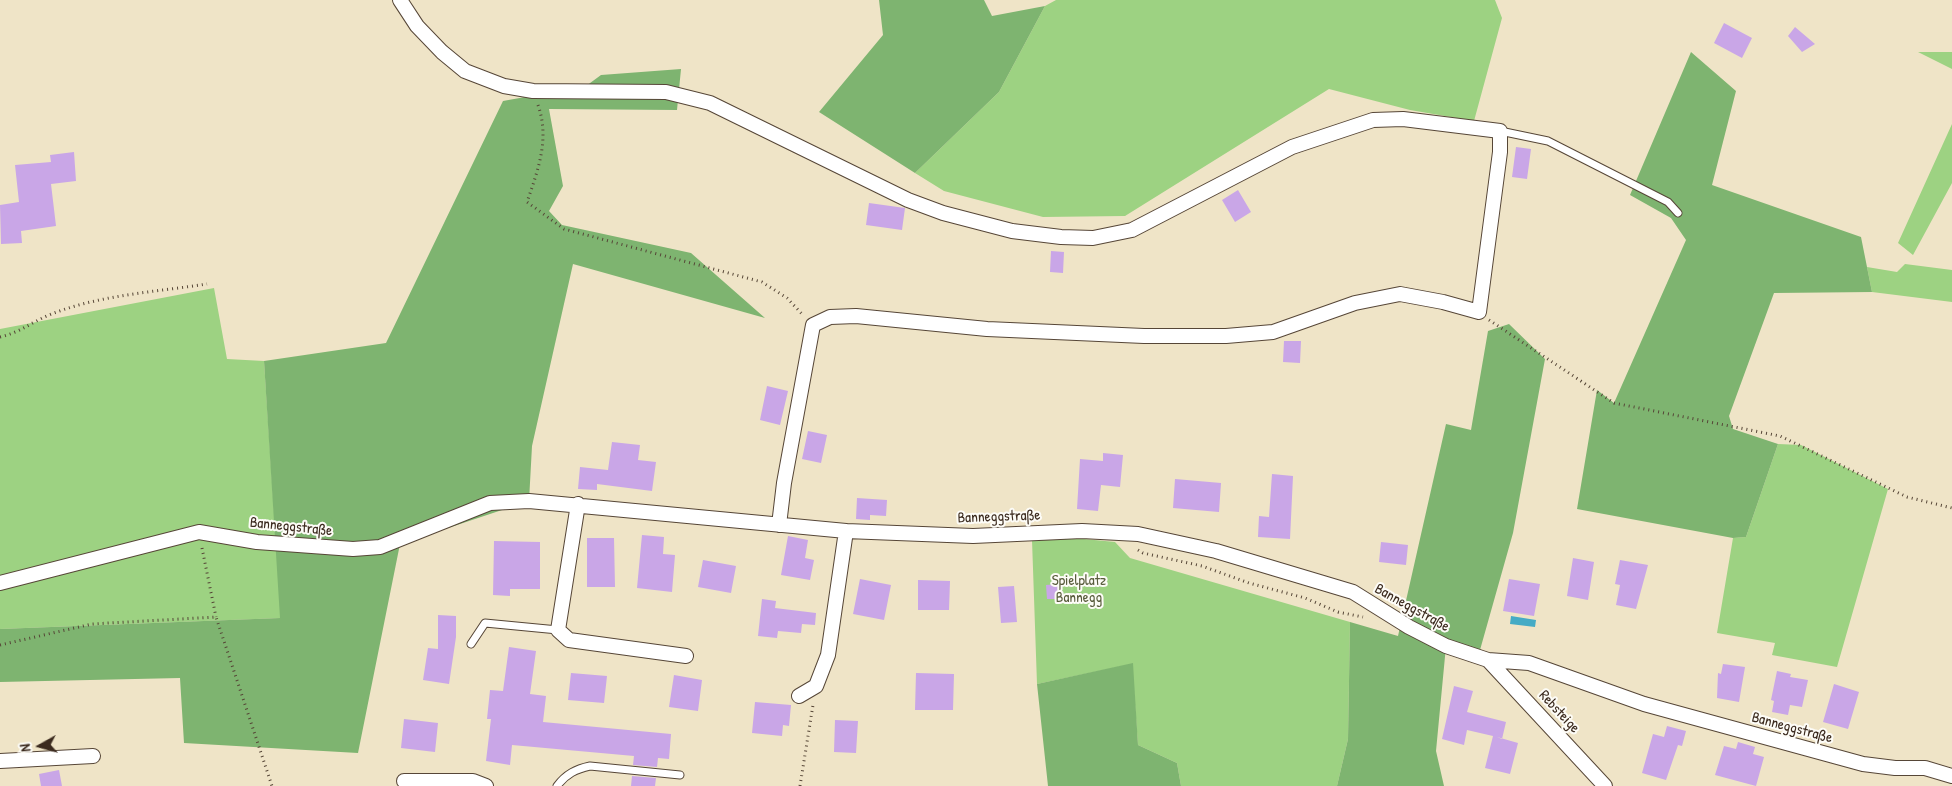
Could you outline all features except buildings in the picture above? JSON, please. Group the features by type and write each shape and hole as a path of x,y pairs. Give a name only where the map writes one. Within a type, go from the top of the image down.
{"street":[{"path":"400,0 417,26 442,52 465,71 504,86 533,91 666,92 710,103 917,203 943,213 1012,231 1061,237 1094,238 1132,230 1292,147 1373,120 1403,118 1500,131 1500,152 1478,312 1444,302 1400,294 1355,303 1273,332 1226,336 1144,336 987,329 856,316 830,317 813,325 784,483 779,525"},
{"name":"Banneggstraße","path":"0,583 200,532 257,542 352,550 380,547 490,503 529,501 578,504 846,531 973,536 1082,531 1129,534 1216,551 1353,592 1409,627 1446,646 1488,660 1529,663 1644,704 1863,764 1895,768 1925,768 1952,776"},
{"path":"578,504 558,630 569,640 686,656"},
{"path":"799,696 816,686 828,655 846,531"},
{"name":"Rebsteige","path":"1488,660 1605,786"},
{"path":"0,761 92,756"},
{"path":"404,781 473,781 486,786"}],"lane":[{"path":"1500,131 1548,141 1668,202 1678,212"},
{"path":"471,644 485,623 558,630"},
{"path":"557,786 567,775 578,768 590,766 680,775"}],"path":[{"path":"533,91 542,117 543,153 527,202 564,229 762,282 788,298 813,325"},
{"path":"0,337 18,332 48,315 100,300 207,284"},
{"path":"1478,312 1614,403 1780,436 1907,497 1952,508"},
{"path":"200,532 216,618 272,786"},
{"path":"1129,534 1138,550 1143,553 1202,566 1249,583 1305,598 1338,612 1372,619"},
{"path":"0,646 92,624 216,618"},
{"path":"800,786 816,686"}],"green space":[{"path":"879,0 984,0 992,16 1045,6 999,92 915,173 819,112 883,35"},
{"path":"1056,0 1495,0 1502,18 1474,121 1410,110 1329,89 1125,216 1043,217 944,191 915,173 999,92 1045,6"},
{"path":"1691,52 1736,91 1712,185 1861,237 1872,292 1774,293 1729,416 1733,429 1778,444 1746,537 1733,538 1577,509 1597,390 1614,403 1686,240 1671,218 1630,195"},
{"path":"1918,52 1952,52 1952,69"},
{"path":"681,69 677,110 549,109 563,186 549,211 562,225 691,253 765,318 573,264 532,446 529,501 400,544 358,753 184,743 180,678 0,682 0,629 280,618 264,361 386,343 503,101 586,86 601,75"},
{"path":"1952,124 1952,183 1913,255 1898,243"},
{"path":"1905,264 1952,270 1952,302 1872,292 1867,267 1897,272"},
{"path":"214,288 227,359 264,361 281,618 0,629 0,329"},
{"path":"1509,324 1545,359 1513,533 1480,650 1446,646 1436,751 1444,786 1337,786 1348,739 1350,622 1398,636 1446,424 1471,430 1488,331"},
{"path":"1778,444 1801,445 1888,489 1837,667 1772,655 1775,643 1717,633 1733,538 1746,537"},
{"name":"Spielplatz Bannegg","path":"1074,538 1115,542 1130,558 1350,622 1348,739 1337,786 1181,786 1177,763 1138,745 1132,664 1037,684 1032,540"},
{"path":"1133,663 1138,745 1177,763 1181,786 1048,786 1037,684"}],"water":[{"path":"1511,616 1536,620 1535,627 1510,624"}]}
